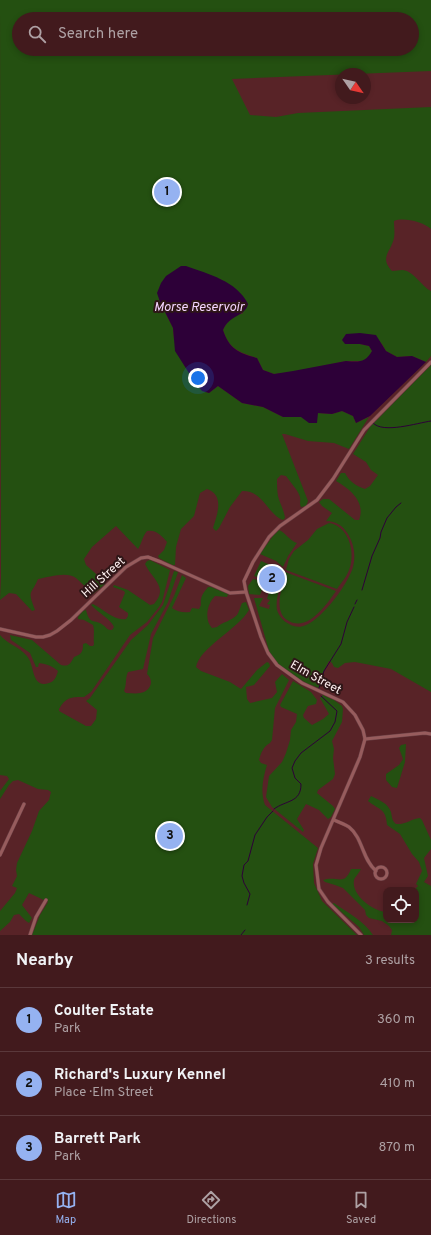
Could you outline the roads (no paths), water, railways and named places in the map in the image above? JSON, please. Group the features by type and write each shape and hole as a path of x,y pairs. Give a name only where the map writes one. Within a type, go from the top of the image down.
{"street":[{"name":"Elm Street","path":"365,740 363,730 355,715 343,702 302,683 277,665 265,647 246,592 244,581 256,555 269,537 280,526 317,500 333,479 364,430 431,362"},
{"name":"Hill Street","path":"0,629 36,637 50,636 71,620 126,567 141,558 148,557 161,562 230,593 246,592"},
{"path":"361,935 328,902 319,889 316,864 321,848 360,757 365,740 425,733 431,734"},
{"path":"0,854 24,804"},
{"path":"334,820 348,827 355,834 369,864 376,871"},
{"path":"30,935 36,917 46,900"}],"water":[{"name":"Morse Reservoir","path":"181,266 186,266 221,279 237,289 243,296 248,304 246,308 241,314 229,321 223,330 228,342 232,346 240,352 257,358 263,370 274,374 346,361 355,362 364,360 372,351 369,346 360,344 345,344 342,340 346,334 360,333 376,335 386,351 397,357 412,356 426,362 370,416 356,423 353,416 342,411 332,414 318,413 317,423 309,423 301,417 283,417 263,407 242,403 218,386 209,393 202,391 175,351 173,328 157,293 166,276"}],"waterway":[{"path":"373,423 384,428 392,428 431,421"},
{"path":"362,590 372,556 387,518 401,503"},
{"path":"355,604 357,600"},
{"path":"319,688 324,671 341,644 347,622 354,607"},
{"path":"274,809 296,798 301,784 295,778 292,768 295,761 301,753 330,731 335,722 337,711 321,696"},
{"path":"247,905 250,894 242,876 244,865 248,861 255,835 273,811"},
{"path":"241,935 245,930"}],"place":[{"name":"Coulter Estate","path":"167,192"},
{"name":"Richard's Luxury Kennel","path":"272,579"},
{"name":"Barrett Park","path":"170,836"}]}
